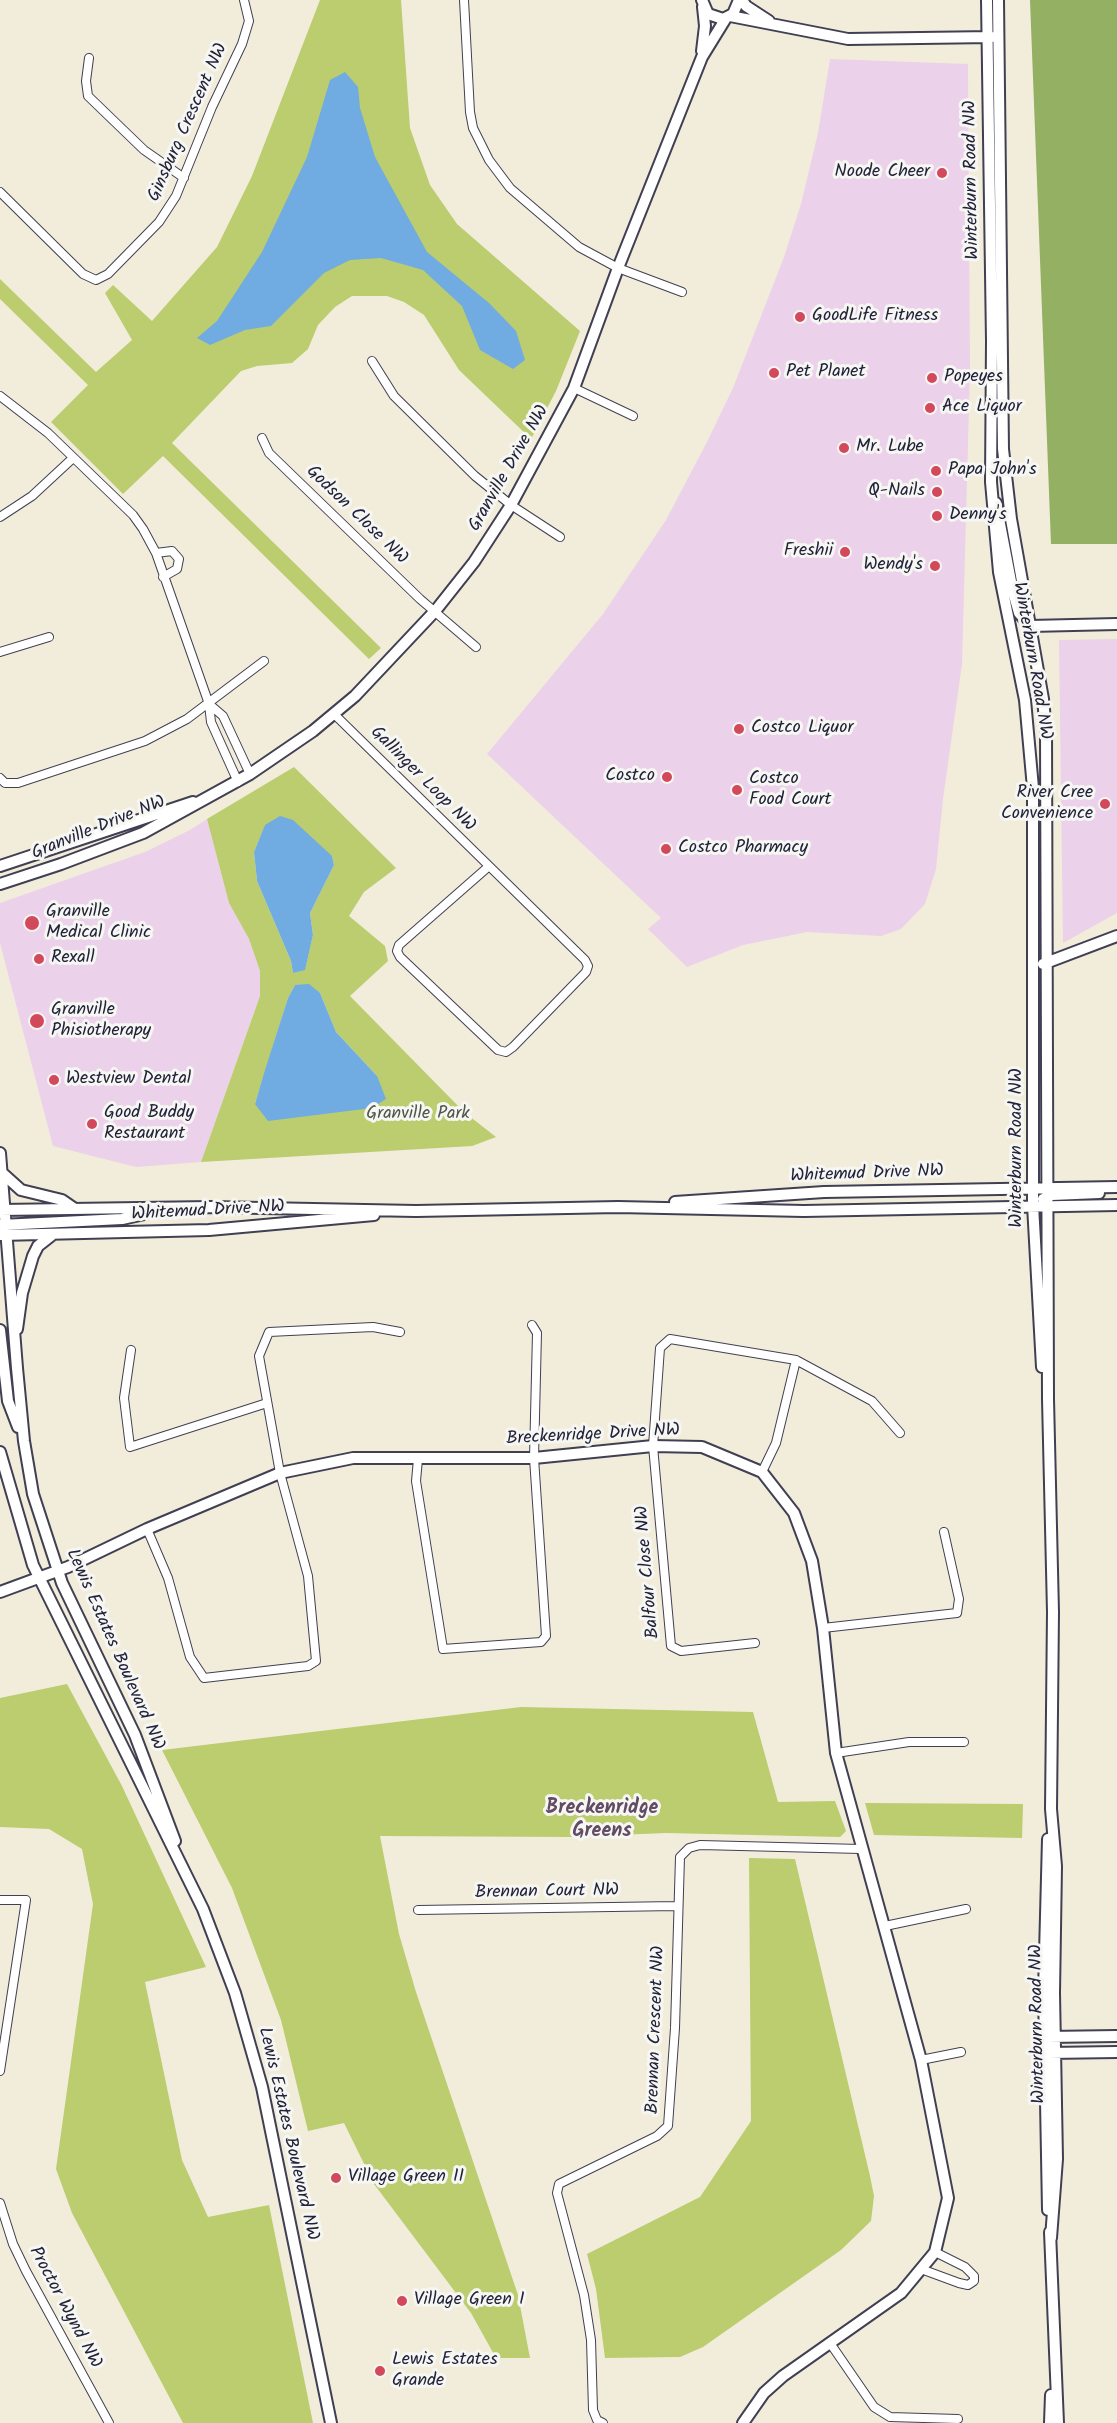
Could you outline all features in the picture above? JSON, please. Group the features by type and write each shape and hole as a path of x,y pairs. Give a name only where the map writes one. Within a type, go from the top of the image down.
{"main road":[{"name":"Granville Drive NW","path":"0,884 122,842 167,821 238,782 334,714 387,665 436,610 474,562 511,505 574,388 618,268 702,57 728,17 737,10 741,0"},
{"path":"741,0 771,23"},
{"name":"Winterburn Road NW","path":"987,0 993,37 1003,449 1011,519 1046,731 1048,1399 1053,1612 1051,1809 1056,1866 1047,2190 1058,2423"},
{"name":"Winterburn Road NW","path":"998,0 993,37 991,482 999,572 1006,616 1017,658 1034,788 1033,1206 1041,1364 1048,1399"},
{"name":"Granville Drive NW","path":"702,2 705,26 702,57"},
{"path":"702,2 713,17 771,23 808,33 848,39 993,37"},
{"path":"991,482 1013,592 1019,613 1030,626 1117,624"},
{"name":"Granville Drive NW","path":"0,866 208,798"},
{"path":"1034,965 1048,964 1117,936"},
{"name":"Lewis Estates Boulevard NW","path":"0,1153 2,1230 24,1441 33,1494 58,1570 151,1772 181,1862"},
{"path":"1,1173 17,1188 43,1197 62,1200 76,1209"},
{"name":"Whitemud Drive NW","path":"618,1207 824,1192 1033,1187 1049,1196 1117,1204"},
{"name":"Whitemud Drive NW","path":"1049,1196 1117,1187"},
{"path":"1033,1206 1049,1196 1117,1192"},
{"name":"Whitemud Drive NW","path":"2,1210 173,1208 416,1211 618,1207 804,1211 1033,1206"},
{"path":"2,1230 122,1219 173,1208"},
{"name":"Whitemud Drive NW","path":"2,1230 54,1234 209,1230 295,1224 416,1211"},
{"path":"15,1344 22,1293 33,1256 42,1241 54,1234"},
{"path":"0,1330 8,1401 24,1441"},
{"name":"Breckenridge Drive NW","path":"0,1592 58,1570 147,1529 280,1473 353,1458 534,1458 653,1446 702,1447 762,1472"},
{"name":"Lewis Estates Boulevard NW","path":"0,1452 15,1506 39,1576 145,1796 181,1862 203,1909 235,1993 259,2077 331,2423"},
{"path":"743,2423 769,2388 901,2293 935,2252 948,2199 921,2060 836,1753 823,1628 812,1561 794,1514 762,1472"},
{"path":"1050,2037 1117,2036"},
{"path":"1050,2053 1117,2052"},
{"name":"Winterburn Road NW","path":"1050,2423 1053,2344"}],"street":[{"name":"Ginsburg Crescent NW","path":"1,194 83,274 96,280 108,274 159,222 184,178 245,36 249,14 244,0"},
{"path":"464,0 470,112 473,128 489,160 510,188 579,248 618,268 682,292"},
{"path":"89,58 86,81 88,96 144,150 184,178"},
{"path":"372,361 394,396 474,476 511,505 560,537"},
{"path":"574,388 633,416"},
{"path":"0,396 48,433 133,515 156,554 209,704 211,722 238,782"},
{"name":"Godson Close NW","path":"262,438 269,453 420,599 436,610 476,647"},
{"path":"0,517 32,496 73,458"},
{"path":"156,554 171,551 179,559 177,569 164,577"},
{"path":"0,652 49,637"},
{"path":"0,778 5,783 18,783 123,750 170,729 209,704 264,661"},
{"path":"209,704 222,716 250,774"},
{"name":"Gallinger Loop NW","path":"334,714 585,960 588,966 586,972 506,1052 498,1050 400,957 397,951 399,945 488,867"},
{"path":"418,1459 416,1481 442,1649 541,1642 546,1636 534,1458 537,1333 532,1325"},
{"path":"147,1529 168,1578 190,1657 204,1678 308,1666 316,1662 308,1576 280,1473 259,1356 269,1332 373,1327 400,1332"},
{"path":"653,1446 660,1348 670,1339 795,1360 872,1401 900,1433"},
{"path":"131,1350 124,1398 130,1447 267,1402"},
{"path":"762,1472 776,1443 795,1360"},
{"name":"Balfour Close NW","path":"653,1446 671,1646 681,1651 755,1643"},
{"path":"823,1628 957,1613 959,1599 944,1532"},
{"path":"836,1753 909,1742 964,1742"},
{"name":"Brennan Crescent NW","path":"603,2423 597,2420 593,2410 591,2340 584,2295 557,2193 559,2184 657,2136 668,2126 675,2028 676,1906 680,1857 688,1848 700,1845 861,1849"},
{"path":"0,1900 26,1900 0,2071"},
{"name":"Brennan Court NW","path":"418,1910 676,1906"},
{"path":"885,1926 966,1909"},
{"path":"921,2060 961,2052"},
{"name":"Proctor Wynd NW","path":"0,2203 22,2262 109,2423"},
{"path":"921,2269 959,2283 968,2285 974,2281 974,2276 965,2267 935,2252"},
{"path":"830,2343 874,2408 890,2417 958,2419"}],"shaded area":[{"path":"830,59 968,64 970,370 962,664 943,799 936,869 925,904 901,929 881,936 807,932 743,945 687,967 648,929 661,918 487,754 603,614 666,520 707,442 733,388 784,257 801,204 818,133"},
{"path":"1117,639 1117,913 1063,943 1059,640"},
{"path":"207,819 229,903 249,939 260,971 260,996 201,1162 136,1167 53,1146 0,943 0,903 145,852"}],"green space":[{"path":"320,0 401,0 410,128 430,185 457,224 580,331 556,391 531,439 459,370 424,315 404,302 387,296 352,296 335,307 318,325 308,349 292,363 257,366 241,371 172,443 381,648 369,659 163,456 123,494 51,422 88,385 0,299 0,279 96,372 132,340 105,293 113,285 152,321 217,247 252,176"},
{"path":"1030,0 1117,0 1117,544 1051,544"},
{"name":"Granville Park","path":"294,767 396,868 364,892 349,916 385,946 388,961 350,996 464,1112 496,1137 472,1146 201,1162 260,996 260,971 249,939 229,903 207,819","holes":["265,826 332,856 334,865 310,913 313,935 305,969 293,973 291,961 257,881 254,852","295,985 320,993 336,1032 377,1076 255,1104 288,998"]},
{"path":"67,1684 122,1786 206,1967 145,1982 182,2160 208,2217 269,2205 313,2423 183,2423 72,2213 56,2169 93,1904 82,1849 49,1829 0,1827 0,1698"},
{"path":"521,1707 753,1712 778,1802 835,1801 846,1831 840,1837 666,1833 571,1837 380,1836 399,1934 416,1992 518,2295 530,2358 496,2358 471,2313 374,2184 344,2123 308,2131 281,2020 232,1888 162,1750"},
{"path":"865,1803 1023,1804 1022,1838 874,1835"},
{"path":"749,1858 795,1859 870,2176 874,2196 871,2221 841,2250 703,2347 680,2357 605,2358 596,2289 587,2254 700,2197 751,2121"}],"water":[{"path":"345,72 358,87 360,108 375,157 427,252 489,303 516,331 525,360 513,369 480,350 462,306 423,270 381,258 350,260 324,273 271,326 245,330 210,345 197,338 217,321 262,252 307,157 330,80"},
{"path":"280,816 293,820 332,856 334,865 310,913 313,935 305,970 293,973 291,961 257,881 254,852 265,825"},
{"path":"309,984 320,993 336,1032 377,1076 386,1099 372,1108 268,1121 255,1104 265,1070 288,998 295,985"}],"place":[{"name":"Noode Cheer","path":"942,173"},
{"name":"GoodLife Fitness","path":"800,317"},
{"name":"Pet Planet","path":"774,373"},
{"name":"Popeyes","path":"932,378"},
{"name":"Ace Liquor","path":"930,408"},
{"name":"Mr. Lube","path":"844,448"},
{"name":"Papa John's","path":"936,471"},
{"name":"Q-Nails","path":"937,492"},
{"name":"Denny's","path":"937,516"},
{"name":"Freshii","path":"845,552"},
{"name":"Wendy's","path":"935,566"},
{"name":"Costco Liquor","path":"739,729"},
{"name":"Costco","path":"667,777"},
{"name":"Costco Food Court","path":"737,790"},
{"name":"River Cree Convenience","path":"1105,804"},
{"name":"Costco Pharmacy","path":"666,849"},
{"name":"Granville Medical Clinic","path":"32,923"},
{"name":"Rexall","path":"39,959"},
{"name":"Granville Phisiotherapy","path":"37,1021"},
{"name":"Westview Dental","path":"54,1080"},
{"name":"Good Buddy Restaurant","path":"92,1124"},
{"name":"Village Green II","path":"336,2178"},
{"name":"Village Green I","path":"402,2301"},
{"name":"Lewis Estates Grande","path":"380,2371"}],"district":[{"name":"Breckenridge Greens","path":"602,1822"}]}
